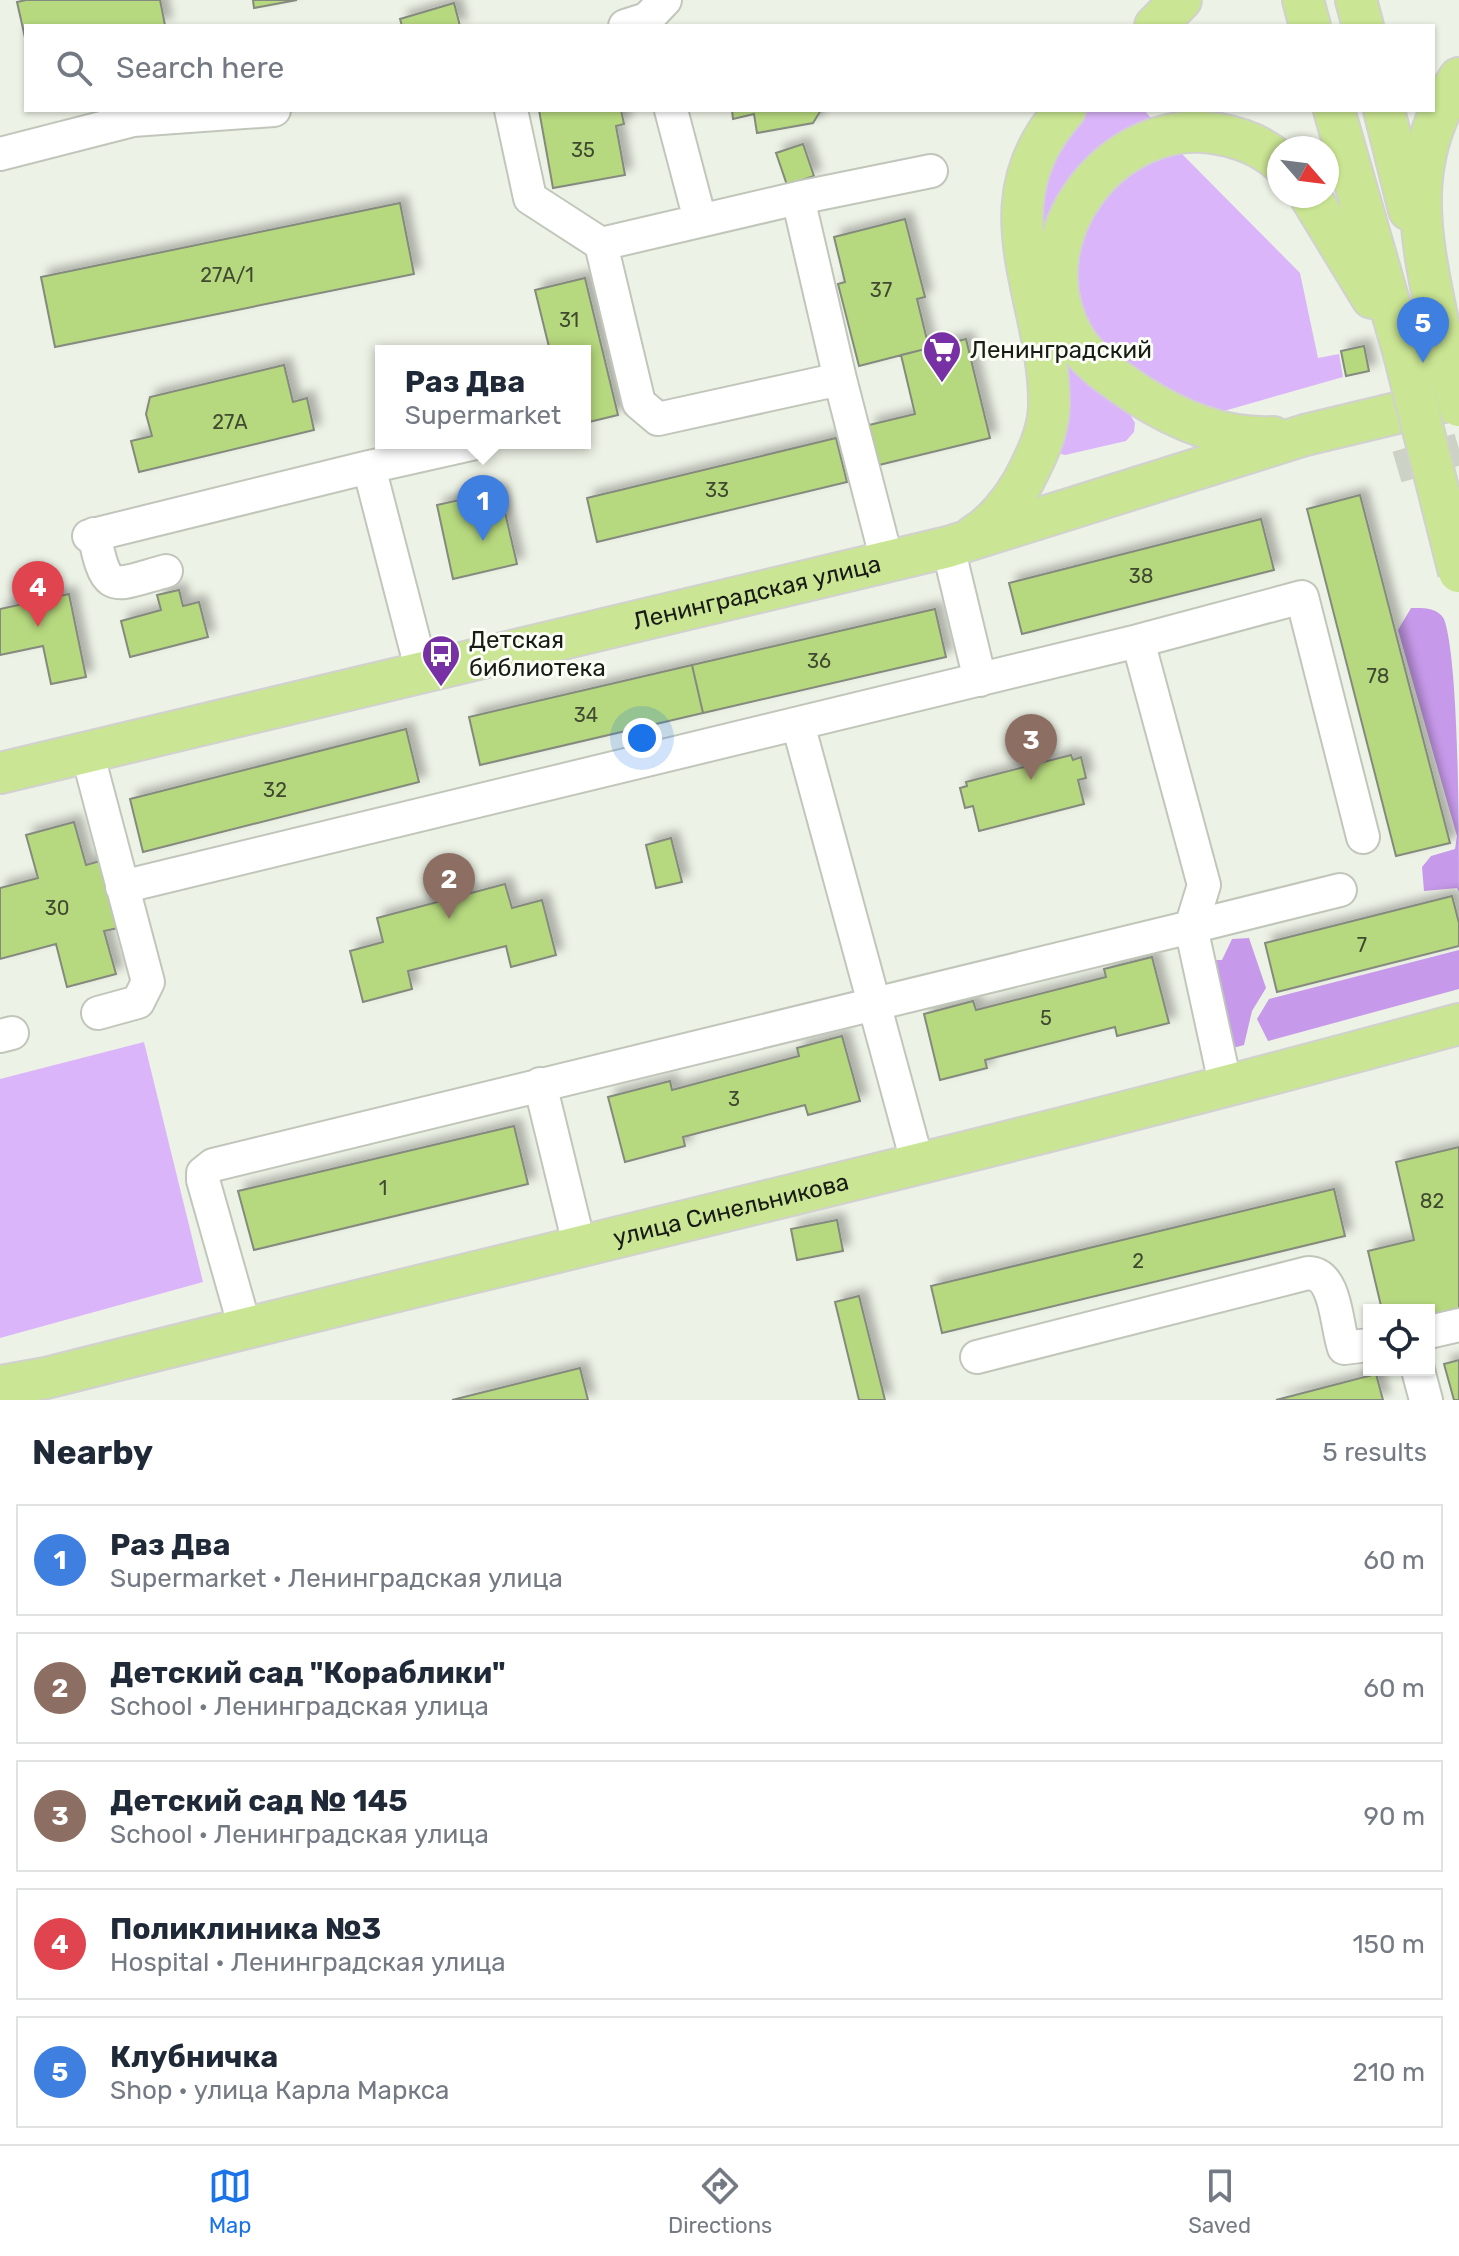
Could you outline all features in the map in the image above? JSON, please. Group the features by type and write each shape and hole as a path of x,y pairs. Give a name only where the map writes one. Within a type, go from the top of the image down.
{"main road":[{"path":"1157,24 1181,0"},
{"path":"1303,0 1309,24"},
{"path":"1356,0 1362,24"},
{"path":"1443,346 1421,235 1421,171 1438,111 1459,78"},
{"path":"1064,112 1039,146 1021,196 1022,233 1052,327 1074,338 1097,364 1169,412 1231,435 1305,435"},
{"path":"1335,112 1404,354 1459,572"},
{"path":"1384,112 1459,406"},
{"path":"954,545 987,527 1008,503 1041,445 1049,406 1052,327 1058,275 1068,222 1087,188 1112,161 1145,141 1182,131 1231,136 1252,143 1267,153"},
{"path":"1317,208 1404,354"},
{"name":"Ленинградская улица","path":"0,773 954,545 1305,435 1459,398"},
{"name":"улица Синельникова","path":"3,1387 579,1244 918,1165 1226,1088 1459,1024"}],"street":[{"path":"0,154 133,120 246,112"},
{"path":"511,112 530,198 601,244 639,403 658,419 840,379"},
{"path":"672,112 700,220"},
{"path":"601,244 931,171"},
{"path":"798,198 887,561"},
{"path":"166,571 118,584 107,580 102,573 92,535 449,449"},
{"path":"369,467 422,672"},
{"path":"954,545 980,680"},
{"path":"122,887 980,680 1302,597 1363,837"},
{"path":"1138,641 1204,885 1191,927 1226,1088"},
{"path":"798,724 918,1165"},
{"path":"87,752 148,982 138,1002 98,1013"},
{"path":"245,1328 203,1180 208,1167 1340,890"},
{"path":"540,1084 579,1244"},
{"path":"977,1357 1308,1273 1317,1273 1327,1280 1344,1348 1363,1346"},
{"path":"1435,1331 1459,1325"},
{"path":"1420,1376 1426,1400"}],"shaded area":[{"path":"1083,112 1146,112 1152,119 1126,132 1047,254 1044,192 1046,177 1059,147"},
{"path":"1181,153 1300,273 1318,358 1339,354 1343,377 1210,415 1122,368 1085,326 1074,275 1091,211 1141,163"},
{"path":"1055,333 1125,406 1135,423 1134,432 1126,441 1065,455 1057,453"},
{"path":"1411,608 1438,612 1444,619 1449,640 1457,750 1459,892 1457,888 1424,891 1422,867 1431,856 1455,849 1457,836 1398,630"},
{"path":"1249,938 1266,988 1252,1011 1244,1045 1233,1048 1211,960 1222,960 1232,939"},
{"path":"1459,950 1459,989 1268,1041 1257,1019 1269,999"},
{"path":"144,1042 203,1282 0,1338 0,1079"}],"building":[{"path":"160,0 165,24 24,24 24,33 17,2"},
{"path":"253,0 297,0 254,8"},
{"path":"454,3 459,24 401,24 400,19"},
{"path":"539,112 621,112 624,124 616,126 625,175 553,188"},
{"path":"732,112 820,112 813,123 757,133 754,114 733,119"},
{"path":"803,144 814,176 787,185 776,153"},
{"path":"400,203 414,274 55,347 41,277"},
{"path":"905,219 925,297 917,299 929,348 859,366 838,284 845,282 834,237"},
{"path":"585,278 618,415 591,422 591,345 549,345 535,290"},
{"name":"Ленинградский","path":"966,339 990,438 879,465 869,425 915,414 901,355"},
{"path":"1364,346 1369,371 1346,376 1341,351"},
{"path":"284,365 293,402 307,398 314,430 139,472 131,441 152,436 146,414 150,397"},
{"path":"836,438 847,482 597,542 587,498"},
{"path":"500,491 517,564 453,579 437,505"},
{"path":"1360,495 1450,843 1396,856 1307,509"},
{"path":"1261,519 1274,570 1022,634 1009,583"},
{"path":"179,590 183,606 199,602 208,637 130,657 121,621 161,610 157,595"},
{"path":"69,594 86,677 51,684 43,646 0,655 0,609"},
{"path":"935,609 946,657 703,713 692,665"},
{"path":"692,665 703,713 480,765 469,717"},
{"path":"406,729 419,782 143,852 130,799"},
{"path":"1071,755 1073,760 1081,757 1086,778 1078,780 1084,804 979,831 973,806 965,808 960,788 967,786 966,782"},
{"path":"74,822 86,865 100,861 118,928 104,931 116,974 67,987 56,944 0,959 0,888 38,878 26,835"},
{"path":"671,838 682,882 656,888 646,845"},
{"path":"505,884 512,908 542,900 556,955 511,967 506,946 408,971 412,989 363,1002 350,951 383,942 377,918"},
{"path":"1452,896 1459,923 1459,946 1277,992 1265,943"},
{"path":"1152,957 1169,1023 1117,1036 1115,1027 985,1060 987,1068 940,1080 924,1014 973,1001 976,1010 1106,977 1104,969"},
{"path":"842,1036 860,1101 808,1115 805,1105 683,1137 685,1146 625,1162 608,1097 670,1081 672,1090 799,1056 797,1048"},
{"path":"514,1126 528,1184 254,1250 238,1191"},
{"path":"1459,1147 1459,1311 1435,1317 1435,1304 1381,1304 1368,1251 1414,1240 1396,1162"},
{"path":"1334,1189 1345,1236 942,1333 931,1286"},
{"path":"837,1220 843,1251 797,1260 791,1229"},
{"path":"859,1296 885,1400 859,1400 835,1302"},
{"path":"1459,1360 1459,1400 1454,1400 1444,1364"},
{"path":"580,1368 588,1400 452,1400"},
{"path":"1377,1376 1383,1400 1276,1400"}],"tunnel":[{"path":"1397,467 1459,449"}],"place":[{"name":"Клубничка","path":"1423,363"},
{"name":"Ленинградский","path":"942,384"},
{"name":"Раз Два","path":"483,541"},
{"name":"Поликлиника №3","path":"38,627"},
{"name":"Детская библиотека","path":"441,688"},
{"name":"Детский сад № 145","path":"1031,780"},
{"name":"Детский сад \"Кораблики\"","path":"449,919"}]}
